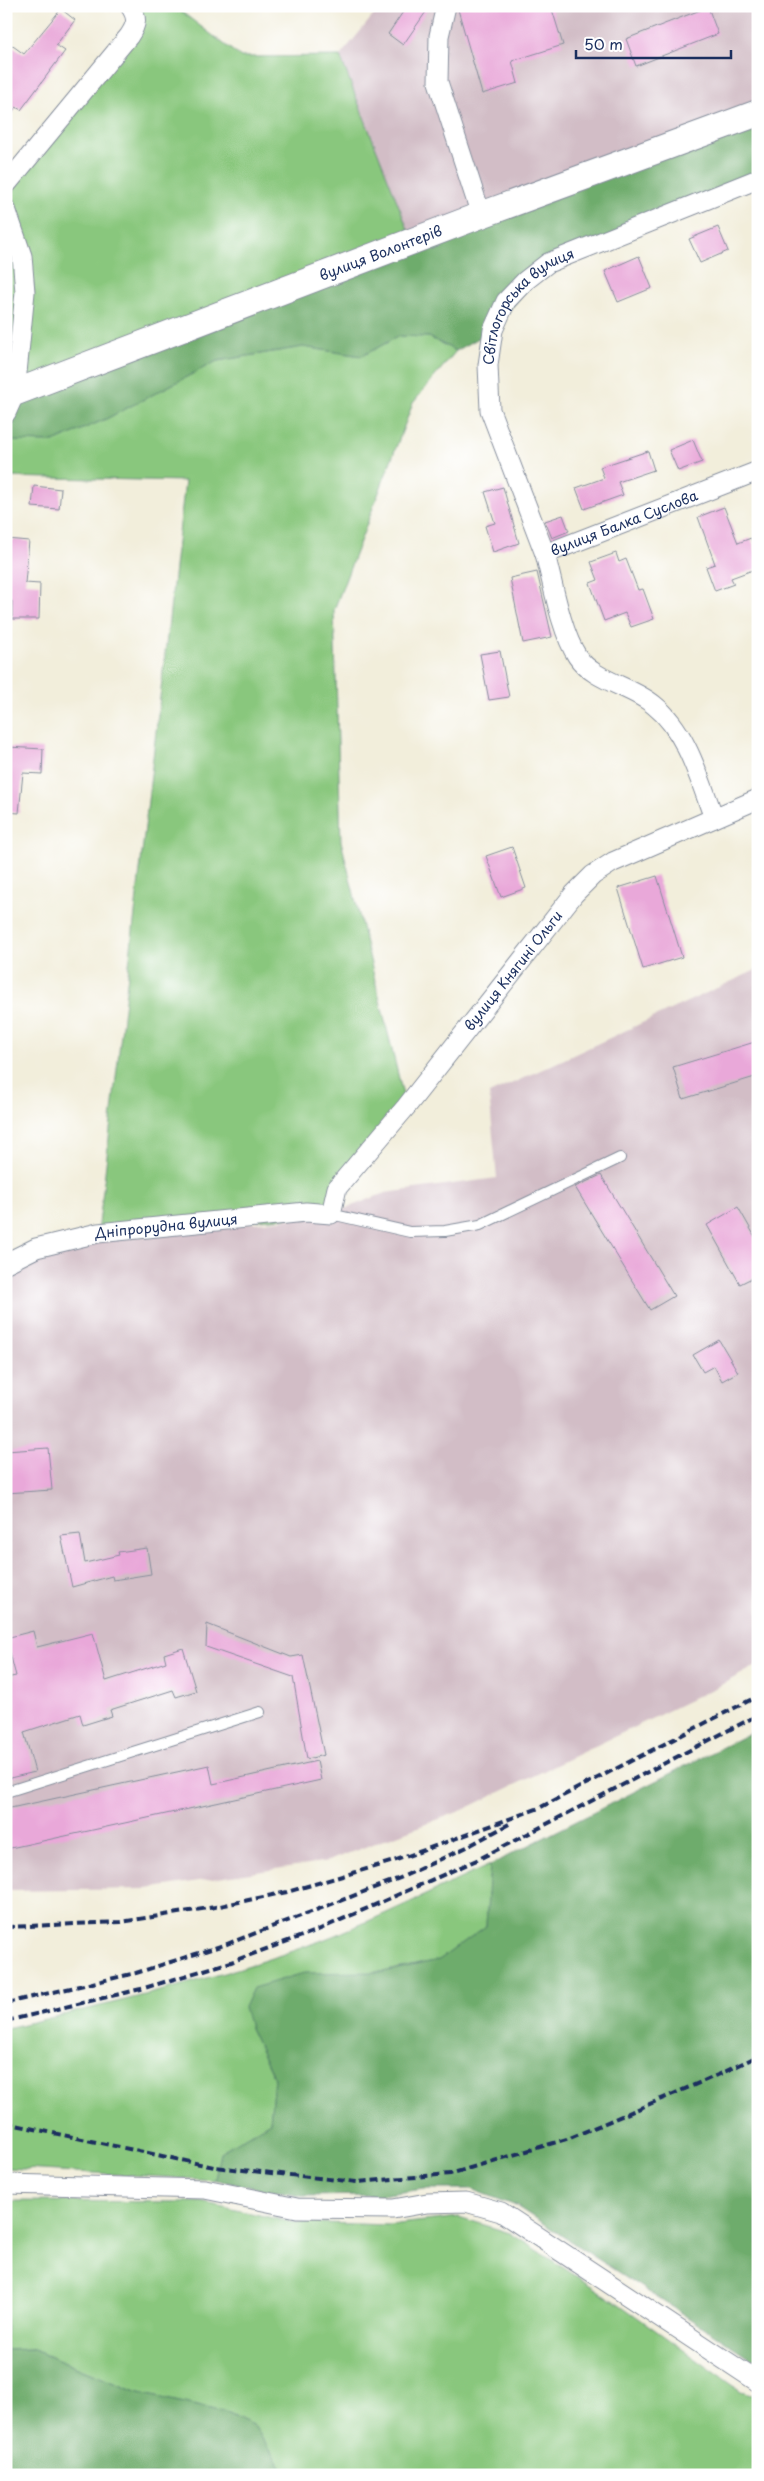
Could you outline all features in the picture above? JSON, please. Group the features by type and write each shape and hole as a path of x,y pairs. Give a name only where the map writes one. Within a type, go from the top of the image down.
{"street":[{"path":"6,185 130,36 137,24 135,14 130,6"},
{"path":"446,6 439,36 438,82 480,215"},
{"name":"вулиця Волонтерів","path":"9,401 480,215 758,113"},
{"name":"Світлогорська вулиця","path":"545,554 490,410 488,365 493,330 506,301 525,281 548,262 758,179"},
{"path":"6,209 22,256 25,272 25,292 9,401"},
{"name":"вулиця Балка Суслова","path":"714,818 693,762 674,728 661,712 654,705 625,687 595,672 578,658 569,641 545,554 758,471"},
{"name":"вулиця Княгині Ольги","path":"331,1214 337,1188 406,1107 574,894 593,875 613,862 758,799"},
{"name":"Дніпрорудна вулиця","path":"6,1263 36,1248 98,1233 306,1212 331,1214"},
{"path":"6,2184 205,2189 298,2208 393,2209 427,2203 466,2202 501,2212 758,2382"}],"lane":[{"path":"331,1214 410,1232 445,1231 480,1224 620,1158"},
{"path":"6,1792 260,1712"}],"shaded area":[{"path":"381,6 758,6 758,113 413,242 340,56"},
{"path":"758,969 758,1665 717,1687 463,1810 328,1861 147,1889 6,1891 6,1263 36,1248 331,1214 385,1193 497,1178 489,1094"}],"green space":[{"path":"130,6 174,6 241,57 340,56 413,242 6,396 6,185 129,36"},
{"path":"758,113 758,179 548,263 493,330 456,351 429,337 399,336 362,356 303,347 217,361 106,419 53,442 6,441 6,412 15,393"},
{"path":"399,336 429,337 456,351 413,403 334,610 341,841 406,1107 337,1188 331,1214 98,1233 185,481 6,477 6,441 53,442 106,419 217,361 303,347 362,356"},
{"path":"758,1729 758,2363 516,2206 472,2189 424,2189 380,2195 300,2196 215,2180 220,2152 270,2122 274,2078 250,2028 244,2007 253,1988 304,1973 383,1972 439,1960 486,1926 490,1865"},
{"path":"490,1865 486,1926 439,1960 383,1972 351,1973 250,2028 274,2078 270,2122 220,2152 215,2180 6,2168 6,2028 164,1990 282,1955 363,1923"},
{"path":"6,2201 201,2202 291,2222 390,2225 459,2217 510,2233 619,2304 741,2391 758,2396 758,2475 288,2475 254,2426 229,2413 139,2393 31,2349 6,2350"},
{"path":"31,2349 139,2393 229,2413 254,2426 288,2475 6,2475 6,2350"}],"building":[{"path":"407,6 430,6 403,45 388,34"},
{"path":"457,6 551,6 563,45 512,61 518,83 482,94"},
{"path":"708,7 718,34 636,66 626,39"},
{"path":"61,9 75,20 56,45 65,51 21,110 16,107 6,121 6,41 24,54"},
{"path":"718,227 728,251 700,263 689,239"},
{"path":"639,256 652,288 618,302 605,271"},
{"path":"693,440 702,462 678,471 669,450"},
{"path":"648,451 654,470 618,482 623,495 584,509 576,488 604,478 600,467"},
{"path":"34,486 61,489 59,509 32,507"},
{"path":"503,487 519,543 493,552 485,526 495,523 485,492"},
{"path":"724,507 738,543 751,538 758,557 758,568 731,578 734,584 715,591 706,567 715,564 698,517"},
{"path":"563,515 569,531 552,538 545,521"},
{"path":"6,539 29,541 25,583 40,584 39,619 12,619 12,601 6,601"},
{"path":"616,553 619,562 626,559 638,590 643,589 654,619 631,627 625,613 604,621 590,583 598,580 591,562"},
{"path":"537,572 552,637 523,643 510,578"},
{"path":"500,651 509,697 489,700 480,654"},
{"path":"8,747 43,749 42,774 23,773 19,813 6,812"},
{"path":"512,847 526,888 501,897 486,856"},
{"path":"657,876 682,957 643,969 618,888"},
{"path":"758,1041 758,1076 683,1099 673,1067"},
{"path":"601,1175 674,1296 650,1310 575,1187"},
{"path":"738,1207 758,1242 758,1275 740,1284 707,1225"},
{"path":"719,1340 738,1372 722,1381 714,1366 703,1372 693,1355"},
{"path":"48,1448 52,1490 6,1493 6,1451"},
{"path":"80,1534 85,1563 119,1555 118,1552 147,1548 151,1574 113,1580 112,1576 72,1587 61,1536"},
{"path":"207,1624 291,1657 303,1655 324,1755 307,1759 293,1677 206,1647"},
{"path":"33,1631 37,1647 93,1633 106,1681 166,1662 164,1654 183,1648 196,1691 176,1697 173,1690 110,1710 112,1716 83,1725 80,1714 24,1732 35,1772 6,1779 6,1678 16,1676 6,1638"},
{"path":"317,1761 321,1780 6,1849 6,1809 209,1765 213,1784"}],"railway":[{"path":"6,1927 121,1922 215,1907 287,1892 394,1861 539,1808 758,1696"},
{"path":"6,2021 141,1989 231,1962 318,1930 479,1859 758,1715"},
{"path":"6,2003 136,1973 227,1944 400,1878 467,1847 509,1824"},
{"path":"6,2123 214,2167 357,2182 450,2174 570,2138 758,2056"}]}
